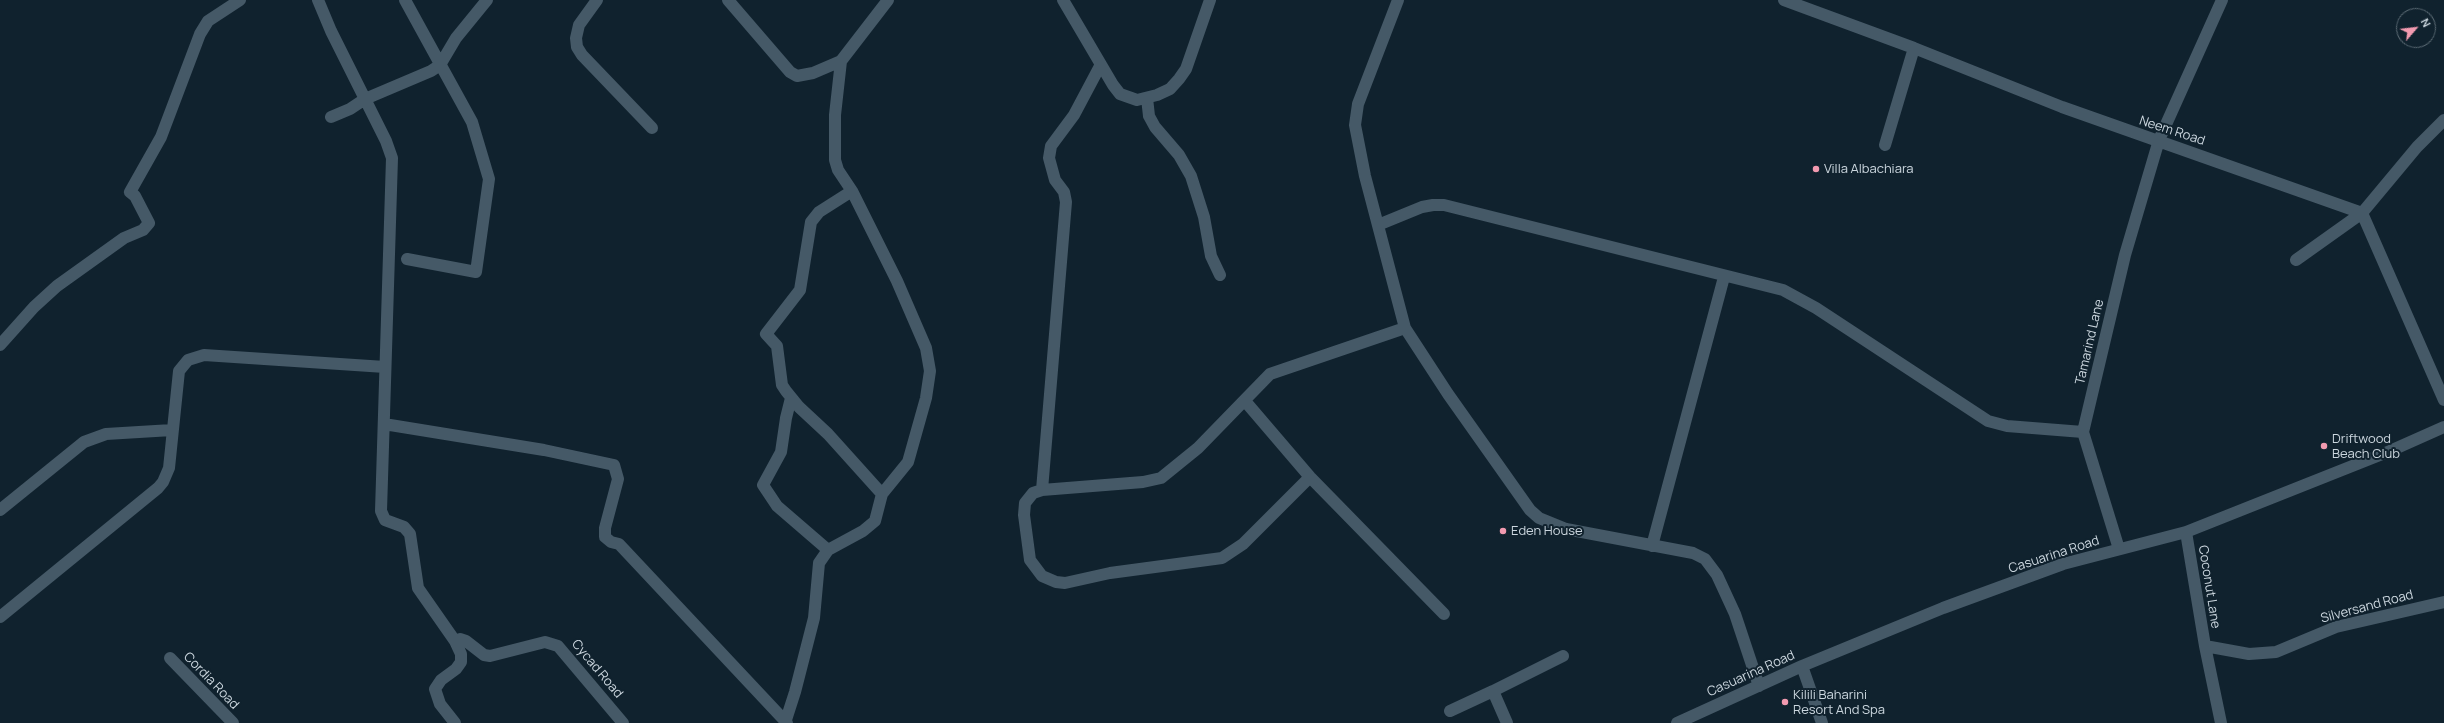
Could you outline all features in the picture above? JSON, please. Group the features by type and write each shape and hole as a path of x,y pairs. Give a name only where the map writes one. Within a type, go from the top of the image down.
{"street":[{"path":"0,345 57,286 124,238 143,230 149,223 135,196 130,192 161,137 200,34 208,22 240,0"},
{"path":"318,0 386,141 392,158 381,505 382,516 386,520 404,527 410,534 418,588 455,641 461,654 461,662 456,669 442,680 435,689 440,704 455,723"},
{"path":"405,0 472,122 489,179 476,272 407,259"},
{"path":"331,117 350,109 365,99 431,71 440,65 456,38 487,0"},
{"path":"728,0 790,72 797,76 812,74 841,61 888,0"},
{"path":"1063,0 1100,66 1120,94 1137,100 1147,98 1170,88 1186,69 1210,0"},
{"path":"1398,0 1360,98 1356,115 1357,139 1405,328 1448,394 1530,510 1539,518 1566,529 1693,553 1705,559 1711,565 1735,614 1759,686"},
{"name":"Neem Road","path":"1784,0 1914,48 2062,107 2159,140 2362,213"},
{"name":"Tamarind Lane","path":"2083,432 2125,255 2159,140 2222,0"},
{"path":"592,2 579,25 576,38 577,47 582,56 652,128"},
{"path":"1885,145 1914,48"},
{"path":"786,723 814,618 819,563 828,550 863,531 875,521 882,494 908,462 926,398 930,371 926,348 897,280 852,191 838,170 833,138 841,61"},
{"path":"1042,490 1066,202 1064,192 1055,180 1049,158 1052,146 1074,115 1100,66"},
{"path":"1147,98 1149,116 1155,127 1178,155 1191,176 1204,217 1211,256 1220,275"},
{"path":"2296,260 2362,213 2417,147 2444,120"},
{"path":"852,191 819,212 811,222 800,290 792,303 773,322 766,334 777,346 782,385 791,398 828,434 882,494"},
{"path":"1378,225 1422,207 1444,205 1783,290 1800,299 1988,421 2007,426 2083,432 2119,549"},
{"path":"2362,213 2444,400"},
{"path":"1652,546 1724,276"},
{"path":"1310,477 1243,544 1222,558 1110,573 1065,583 1056,582 1042,576 1030,560 1024,515 1025,503 1033,493 1042,490 1143,482 1161,478 1198,448 1274,372 1405,328"},
{"path":"1,614 158,488 169,468 179,371 188,360 195,356 385,367"},
{"path":"791,398 786,418 781,452 763,485 777,506 828,550"},
{"path":"1245,401 1310,477 1444,614"},
{"path":"384,424 544,450 614,465 618,479 605,528 605,537 611,542 619,544 786,723"},
{"name":"Casuarina Road","path":"1677,723 1802,666 1986,592 2063,564 2186,532 2390,451 2444,427"},
{"path":"0,510 84,442 106,434 172,430"},
{"name":"Coconut Lane","path":"2186,532 2205,646 2221,723"},
{"name":"Silversand Road","path":"2205,646 2249,654 2276,652 2336,627 2444,602"},
{"name":"Cycad Road","path":"455,641 460,639 466,641 484,654 490,656 546,642 558,646 623,723"},
{"path":"1450,712 1563,656"},
{"name":"Cordia Road","path":"170,658 233,723"},
{"path":"1802,666 1822,723"},
{"path":"1493,691 1507,723"}],"place":[{"name":"Villa Albachiara","path":"1816,169"},
{"name":"Driftwood Beach Club","path":"2324,446"},
{"name":"Eden House","path":"1503,531"},
{"name":"Kilili Baharini Resort And Spa","path":"1785,702"}]}
